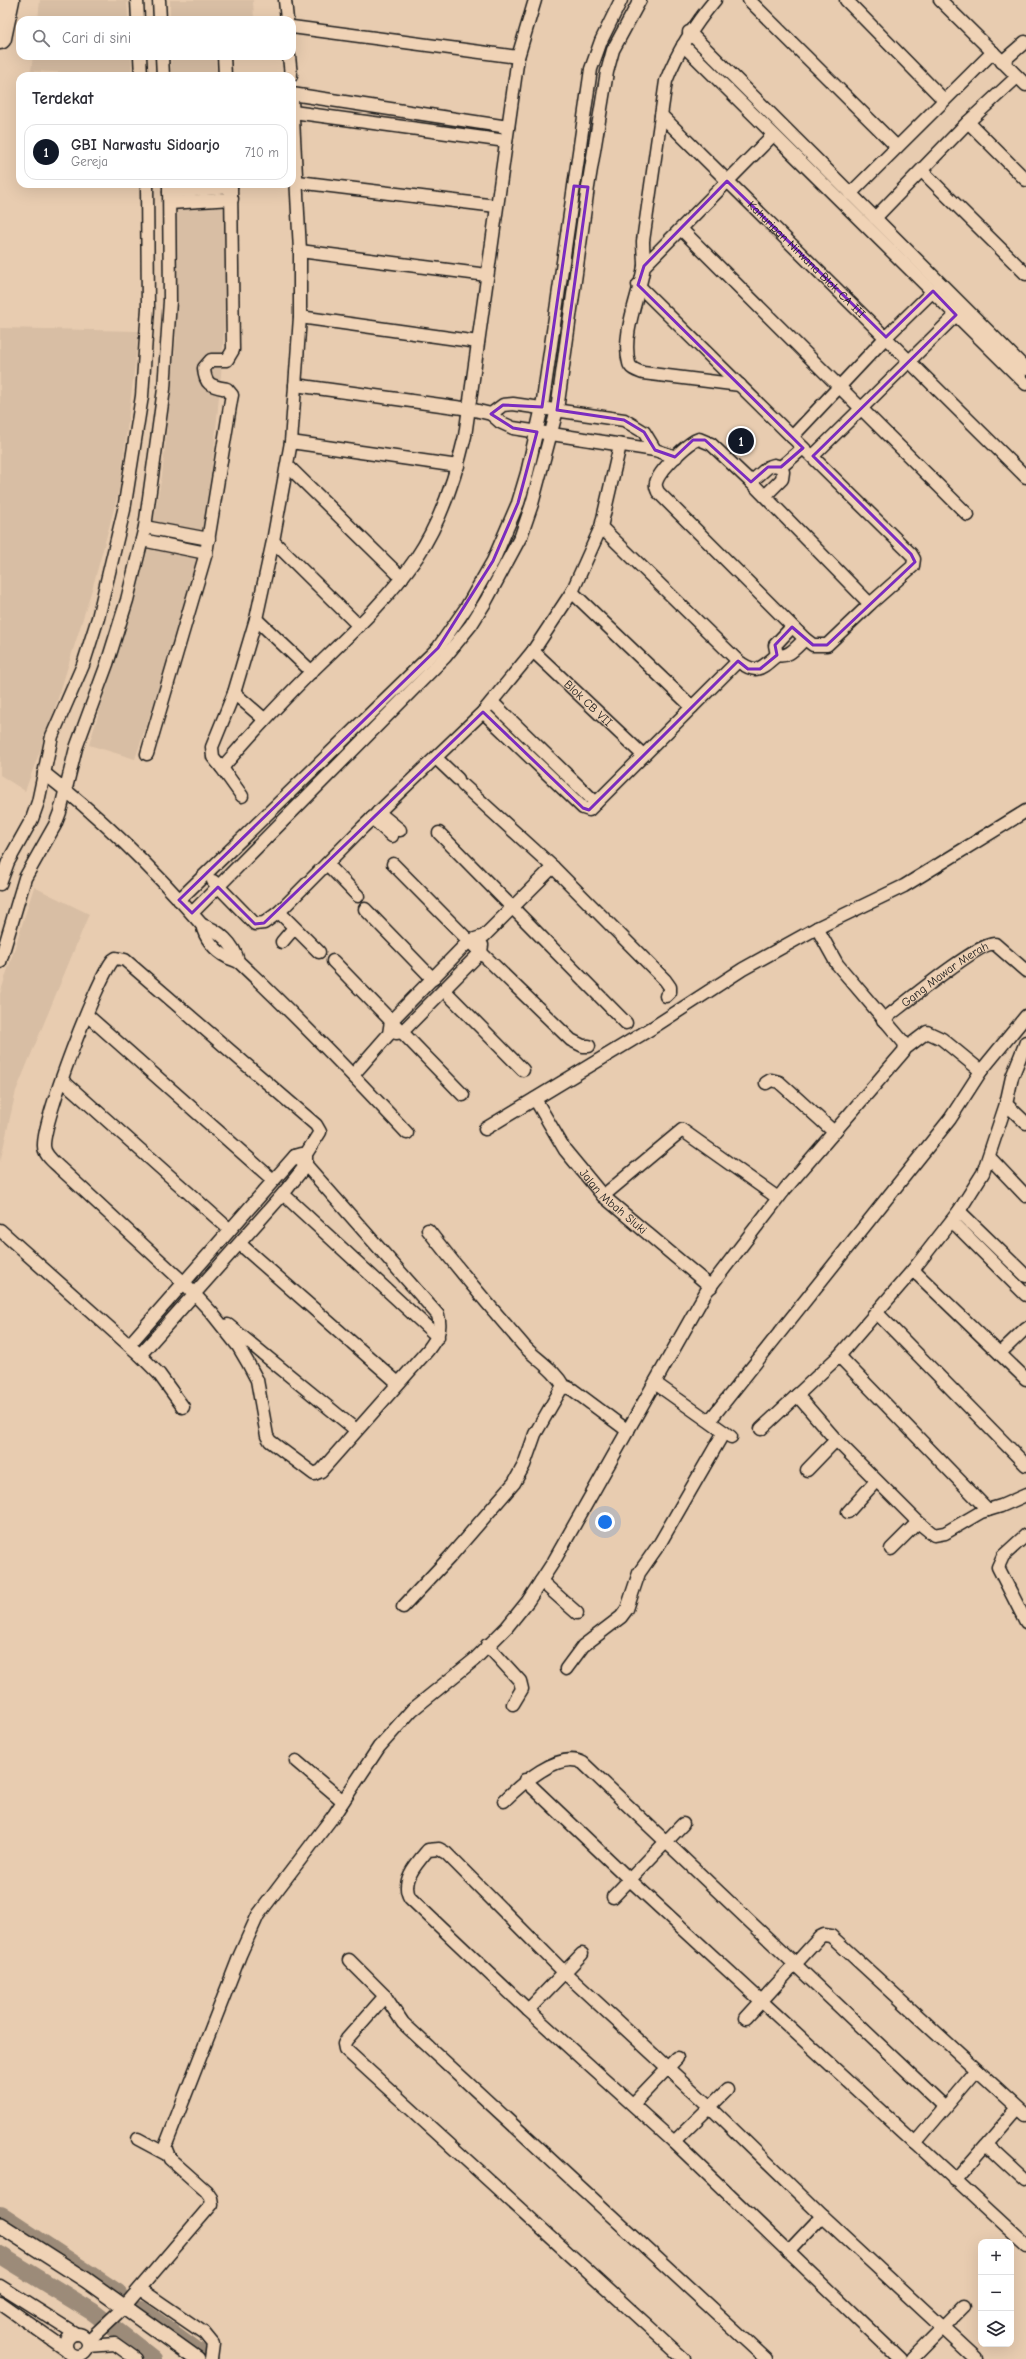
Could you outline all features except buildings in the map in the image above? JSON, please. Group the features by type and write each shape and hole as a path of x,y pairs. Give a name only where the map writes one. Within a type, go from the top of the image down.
{"highway":[{"path":"0,38 8,0"}],"street":[{"path":"137,0 138,16"},
{"path":"159,0 160,16"},
{"path":"285,0 287,16"},
{"path":"222,768 264,719 385,600 417,556 440,514 458,466 470,409 496,206 518,57 535,0"},
{"path":"192,913 442,652 494,561 518,503 537,432 542,408 592,69 601,41 621,0"},
{"path":"179,900 471,626 521,536 532,504 557,410 588,187 613,50 640,0"},
{"path":"715,0 689,32 666,81 643,241 644,266 638,285 629,332 629,364 633,369 643,372 740,385"},
{"path":"749,0 897,147"},
{"path":"846,0 944,100"},
{"path":"940,0 1026,85"},
{"path":"296,28 518,57"},
{"path":"689,32 850,194 876,218 950,302 1026,369"},
{"path":"1002,62 1026,42 1026,33"},
{"path":"683,45 933,291 950,302 956,315 1026,384"},
{"path":"850,194 993,52"},
{"path":"140,60 141,72"},
{"path":"162,60 163,72"},
{"path":"224,60 225,72"},
{"path":"289,60 291,72"},
{"path":"876,218 968,122 1017,76"},
{"path":"296,95 508,127"},
{"path":"296,112 506,141"},
{"name":"Kahuripan Nirwana Blok CA III","path":"660,115 910,360 1026,477"},
{"path":"968,122 1026,180"},
{"path":"644,266 773,135"},
{"path":"242,796 213,757 212,747 234,693 256,619 273,541 291,442 300,317 300,251 296,154"},
{"path":"922,171 1026,274"},
{"path":"298,182 496,206"},
{"path":"574,186 588,187"},
{"path":"0,884 8,862 32,819 38,802 52,736 83,665 98,618 124,510 142,396 148,308 147,188"},
{"path":"0,962 5,927 25,878 55,825 76,748 107,664 127,600 145,527 166,360 170,301 169,193 231,190 233,350 227,360 211,360 204,368 204,378 208,383 228,389 232,395 206,553 147,754"},
{"path":"681,229 968,515"},
{"path":"300,251 487,275"},
{"path":"638,285 803,448 813,456 914,559 913,566 827,645 814,645 792,627 658,492 656,486 659,476 676,457 694,440 705,440 751,482 870,604"},
{"path":"792,437 886,337 933,291"},
{"path":"813,456 862,410 956,315"},
{"path":"300,317 478,342"},
{"path":"295,385 470,409 491,414 500,422 513,428 655,450 676,457"},
{"path":"491,414 503,404 513,404 624,420 644,432 655,450"},
{"path":"291,442 458,466"},
{"path":"206,875 255,924 264,923 279,912 375,815 483,712 533,651 572,592 601,527 620,445"},
{"path":"780,467 803,448"},
{"path":"287,465 402,578"},
{"path":"751,482 768,468 774,465 780,467 783,472 782,479 765,496"},
{"path":"145,527 209,539"},
{"path":"601,527 738,661 754,670 760,669 777,655"},
{"path":"142,540 206,553"},
{"path":"273,541 359,626"},
{"path":"572,592 692,707"},
{"path":"256,619 312,672"},
{"path":"777,655 775,645 792,627"},
{"path":"777,655 783,657 789,654 805,639"},
{"name":"Blok CB VII","path":"533,651 643,755"},
{"path":"483,712 583,808 588,810 738,661"},
{"path":"234,693 264,719"},
{"path":"492,702 596,803"},
{"path":"436,758 553,867 665,980 670,987 670,992 666,996"},
{"path":"44,773 64,789 132,852 202,925 212,928 230,945 234,949 238,961 353,1075 407,1133"},
{"path":"486,1129 744,969 817,928 904,886 1026,811"},
{"path":"375,815 396,833"},
{"path":"439,833 626,1023"},
{"path":"327,864 358,896"},
{"path":"393,864 480,952 571,1040 583,1046 589,1046"},
{"path":"353,1075 389,1034 391,1021 469,941 484,936 553,867"},
{"path":"365,909 433,979"},
{"path":"279,912 319,952"},
{"path":"282,942 294,928"},
{"path":"817,928 837,964 906,1048"},
{"path":"389,1034 402,1032 444,990 480,952 484,936"},
{"name":"Gang Mawar Merah","path":"883,1020 964,958 990,944 995,944 1026,971"},
{"path":"140,1355 194,1293 240,1244 283,1194 302,1158 320,1135 316,1125 125,960 116,958 109,965 87,1015 62,1080 46,1136 44,1147 46,1154 183,1282 194,1293 212,1312 238,1346 257,1380 267,1436 274,1444 309,1472 317,1473 438,1337 440,1330 438,1315 302,1158"},
{"path":"333,961 464,1096"},
{"path":"444,990 523,1070"},
{"path":"87,1015 273,1180"},
{"path":"710,1420 950,1119 981,1070 1026,1016"},
{"path":"166,2154 166,2141 187,2093 250,1930 258,1915 343,1801 379,1747 390,1734 412,1710 474,1660 506,1627 541,1581 628,1431 681,1333 710,1287 778,1198 906,1048 927,1032 942,1039 981,1070"},
{"path":"761,1429 839,1356 914,1270 955,1216 979,1181 989,1157 1006,1104 1012,1077 1025,1048"},
{"path":"62,1080 228,1230"},
{"path":"766,1083 771,1080 779,1082 834,1132"},
{"name":"Jalan Mbah Sluki","path":"535,1099 565,1150 603,1196 710,1287"},
{"path":"1006,1104 1026,1123"},
{"path":"603,1196 682,1130 778,1198"},
{"path":"989,1157 1026,1196"},
{"path":"129,1345 273,1180 302,1158"},
{"path":"283,1194 438,1337"},
{"path":"252,1203 264,1215"},
{"path":"955,1216 1026,1276"},
{"path":"955,1216 1026,1295"},
{"path":"0,1230 140,1355 159,1374 183,1407"},
{"path":"428,1230 477,1292 564,1387 573,1390 628,1431"},
{"path":"240,1244 398,1383"},
{"path":"914,1270 1026,1379"},
{"path":"212,1312 356,1430"},
{"path":"877,1313 1026,1465"},
{"path":"1000,1353 1026,1328"},
{"path":"839,1356 988,1510"},
{"path":"566,1669 583,1646 621,1617 627,1609 639,1572 665,1535 728,1434 655,1383"},
{"path":"403,1607 449,1558 514,1483 524,1465 535,1434 558,1393 564,1387"},
{"path":"797,1395 836,1440 930,1533 940,1535 988,1510 1002,1506 1026,1495"},
{"path":"807,1470 836,1440"},
{"path":"848,1512 876,1481"},
{"path":"891,1549 918,1522"},
{"path":"1026,1535 1003,1556 998,1566 1022,1604 1026,1622"},
{"path":"541,1581 577,1613"},
{"path":"487,1645 520,1681 521,1693 513,1704"},
{"path":"504,1801 525,1780 534,1774 569,1759 579,1761 945,2107"},
{"path":"296,1761 343,1801"},
{"path":"525,1780 630,1880 1026,2245"},
{"path":"613,1897 683,1824"},
{"path":"900,2359 674,2142 528,2010 407,1893 406,1881 428,1850 439,1849 446,1854 565,1973 710,2106 822,2216 976,2359"},
{"path":"746,2018 820,1937 824,1935 831,1936 1022,2111 987,2145 955,2181"},
{"path":"528,2010 582,1954"},
{"path":"349,1960 385,1996 403,2023 766,2359"},
{"path":"385,1996 347,2038 344,2044 345,2049 684,2359"},
{"path":"633,2104 677,2058"},
{"path":"915,2143 978,2070"},
{"path":"674,2142 727,2090"},
{"path":"0,2303 72,2355 79,2358 86,2353 88,2344 120,2311 212,2204 211,2198 206,2191 166,2154 138,2139"},
{"path":"987,2145 1026,2181"},
{"path":"788,2252 822,2216"},
{"path":"0,2225 86,2280 120,2311 206,2358 213,2344 204,2333 140,2288"},
{"path":"0,2286 76,2334 83,2336 88,2344"},
{"path":"912,2359 965,2305"},
{"path":"67,2350 68,2340 76,2334"},
{"path":"88,2344 115,2344 136,2359"}],"highlighted area":[{"path":"727,181 886,337 933,291 956,315 813,456 911,554 915,562 827,645 813,645 792,627 775,645 777,655 760,669 748,669 738,661 589,810 583,808 483,712 264,923 255,924 218,887 192,913 179,900 438,648 493,561 518,503 537,432 513,428 491,414 503,405 542,407 574,186 588,187 557,410 624,420 644,432 655,450 675,457 693,440 705,440 751,482 768,467 781,467 803,448 638,285 644,266"}],"shaded area":[{"path":"40,0 127,0 128,16 38,16"},
{"path":"170,0 253,0 254,16 170,16"},
{"path":"32,60 131,60 132,72 51,72 31,71"},
{"path":"171,60 215,60 217,72 171,72"},
{"path":"175,188 224,188 227,292 214,452 200,551 167,665 135,759 89,745 145,561 162,476 176,340"},
{"path":"0,328 139,331 120,487 93,586 50,724 25,791 0,775"},
{"path":"34,887 89,914 16,1091 0,1162 0,994"}],"waterway":[{"path":"0,2215 118,2293"},
{"path":"0,2255 93,2312 153,2359"},
{"path":"141,2310 208,2359"}],"place":[{"name":"GBI Narwastu Sidoarjo","path":"741,441"}]}
